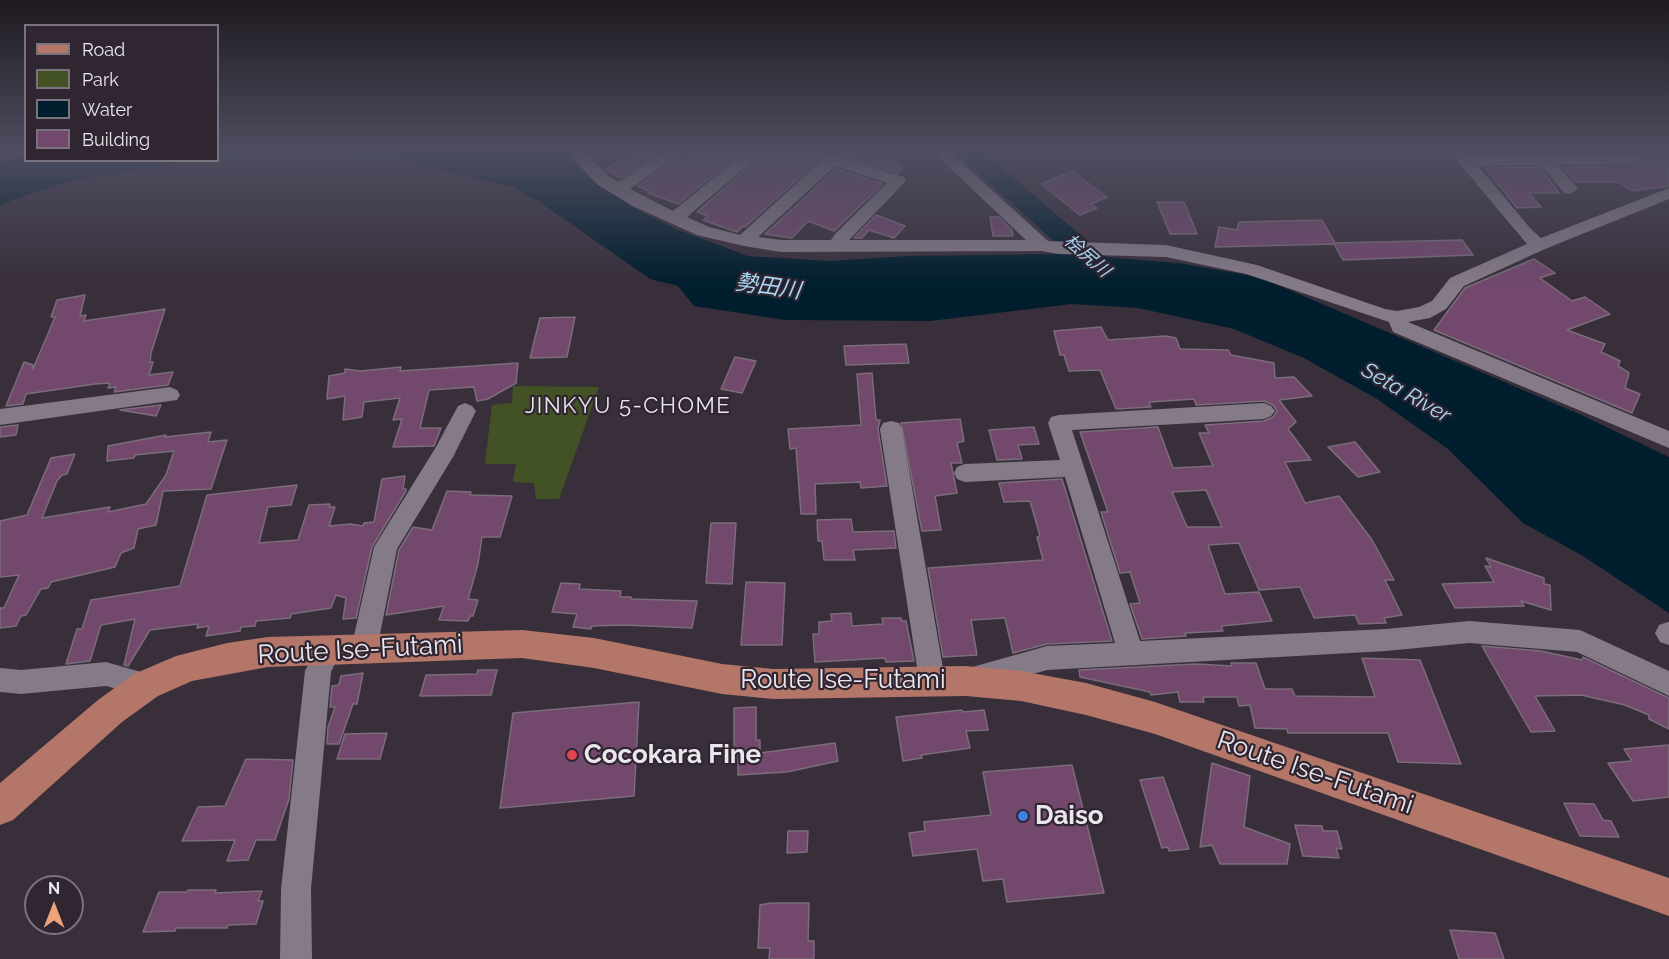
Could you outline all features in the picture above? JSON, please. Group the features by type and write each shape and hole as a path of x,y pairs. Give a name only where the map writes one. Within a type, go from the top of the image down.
{"main road":[{"name":"Route Ise-Futami","path":"0,807 72,742 146,685 188,667 227,657 329,649 522,644 594,653 722,679 773,684 966,681 1021,686 1064,695 1155,718 1669,897"}],"street":[{"path":"631,197 674,219 704,231 744,241 781,246 1050,246 1166,250 1250,269 1383,315 1397,317 1423,313 1439,305 1457,282 1539,245 1660,197"},
{"path":"674,219 701,197"},
{"path":"744,241 792,197"},
{"path":"838,246 841,238 882,197"},
{"path":"993,197 1050,246"},
{"path":"1496,197 1539,245"},
{"path":"1397,317 1400,327 1669,440"},
{"path":"0,417 170,395"},
{"path":"364,649 386,547 445,451 465,411"},
{"path":"1131,653 1059,423 1264,411"},
{"path":"891,429 932,680"},
{"path":"966,473 1072,468"},
{"path":"966,681 1047,658 1386,640 1469,632 1580,641 1669,684"},
{"path":"296,959 296,889 303,808 318,671 329,649"},
{"path":"0,680 21,681 106,674 146,685"}],"green space":[{"path":"513,386 599,387 559,499 536,499 534,483 513,482 516,464 485,464 492,405 512,403"}],"water":[{"path":"0,197 23,197 0,205"},
{"path":"530,197 617,197 632,207 676,229 748,256 831,261 907,256 1068,254 1179,263 1259,277 1579,414 1669,457 1669,613 1583,556 1523,523 1448,449 1377,399 1304,358 1234,329 1138,308 1072,304 930,321 785,320 694,306 678,286 650,279"}],"building":[{"path":"658,197 687,197 678,204"},
{"path":"714,197 779,197 737,232 703,220 708,216 697,212"},
{"path":"806,197 870,197 834,231 808,221 792,238 765,234"},
{"path":"1057,197 1107,197 1091,204 1097,208 1080,215"},
{"path":"1508,197 1532,197 1541,207 1517,208"},
{"path":"1157,202 1184,202 1197,234 1170,234"},
{"path":"876,215 905,226 894,238 869,230 862,238 854,238"},
{"path":"990,217 999,217 1012,230 1013,236 993,236"},
{"path":"1322,220 1335,243 1462,240 1473,255 1343,260 1334,244 1215,247 1219,227 1237,230 1239,222"},
{"path":"1534,259 1555,273 1540,278 1572,301 1585,297 1610,314 1567,330 1605,344 1601,352 1620,361 1618,366 1629,373 1625,388 1640,394 1632,413 1434,330 1465,288"},
{"path":"85,295 80,316 86,315 84,321 165,309 151,353 150,362 153,362 149,375 173,372 168,385 114,392 116,387 108,388 110,383 95,384 26,394 23,404 6,406 24,362 33,365 33,369 55,317 51,317 57,300"},
{"path":"575,317 567,357 530,358 540,318"},
{"path":"1101,327 1108,340 1166,336 1176,338 1180,349 1228,350 1231,355 1274,363 1275,378 1294,377 1312,396 1279,400 1296,422 1288,429 1311,460 1285,462 1305,503 1339,496 1372,540 1394,580 1385,580 1402,615 1384,618 1386,623 1359,624 1355,615 1314,618 1300,587 1259,590 1239,543 1208,545 1225,594 1259,592 1272,621 1221,626 1223,631 1142,639 1130,604 1140,603 1130,572 1120,573 1101,512 1108,512 1080,432 1158,427 1173,468 1213,466 1199,433 1209,433 1205,425 1264,421 1273,417 1277,411 1273,405 1264,401 1196,405 1194,399 1149,402 1151,407 1116,409 1100,370 1069,371 1064,355 1060,355 1054,331","holes":["1206,490 1222,527 1187,527 1172,492"]},
{"path":"906,344 909,363 846,365 844,346"},
{"path":"735,357 756,361 742,393 721,389"},
{"path":"518,363 516,383 488,399 477,401 474,387 429,390 420,428 441,428 434,446 393,447 402,419 393,420 400,398 364,402 362,417 343,420 345,396 327,399 329,376 345,373 345,369 361,371 401,367 400,371"},
{"path":"872,373 876,420 880,420 878,429 887,486 861,488 860,482 815,484 816,514 801,514 796,448 790,449 788,429 861,425 857,374"},
{"path":"161,405 156,416 120,410"},
{"path":"960,419 964,441 957,443 962,463 951,463 957,493 935,496 941,530 922,531 901,423"},
{"path":"18,425 16,435 0,437 0,427"},
{"path":"1034,427 1039,444 1018,445 1022,459 997,460 989,430"},
{"path":"211,432 208,442 227,440 211,489 163,491 156,525 138,529 134,548 121,553 115,567 51,582 48,588 41,589 26,615 21,616 16,626 0,628 0,608 4,608 19,575 0,577 0,521 27,515 51,458 75,454 67,474 62,475 57,481 42,518 110,507 108,512 146,504 166,475 174,451 135,455 134,458 107,461 108,446 166,435 165,437"},
{"path":"1355,442 1380,472 1358,477 1328,447"},
{"path":"405,476 403,489 406,491 372,547 356,618 343,619 346,598 336,595 331,608 291,614 290,618 256,621 255,626 241,627 240,631 206,636 209,626 197,628 198,624 150,630 128,666 124,665 135,619 101,625 90,661 66,664 77,629 82,629 91,600 180,586 207,495 297,485 291,505 268,507 259,543 298,540 309,505 330,504 329,507 335,507 329,526 351,524 363,526 364,523 374,522 382,479"},
{"path":"1062,479 1112,641 1047,644 1013,653 1005,618 971,620 977,655 943,657 928,568 1043,560 1037,537 1040,536 1030,501 1004,502 999,483"},
{"path":"447,491 471,492 470,495 512,496 500,537 482,537 478,564 468,599 478,600 473,616 470,616 468,621 439,620 444,606 386,615 399,550 413,527 432,530"},
{"path":"851,519 853,532 894,531 896,548 853,550 855,560 824,560 822,541 818,541 817,520"},
{"path":"711,523 736,523 732,584 706,583"},
{"path":"1486,558 1544,578 1544,584 1550,585 1551,610 1521,601 1524,606 1455,608 1442,584 1494,582 1485,566 1491,567"},
{"path":"746,582 785,583 782,645 741,645"},
{"path":"561,583 580,584 579,589 621,591 620,597 631,597 631,599 697,601 692,628 625,625 592,626 591,629 573,627 577,614 552,612"},
{"path":"851,613 852,626 883,624 882,618 901,618 902,621 906,621 914,661 886,662 885,658 815,662 813,634 819,634 819,622 832,621 831,614"},
{"path":"1482,646 1541,651 1582,660 1583,657 1669,698 1669,729 1649,719 1649,715 1625,705 1581,695 1535,696 1555,731 1531,732"},
{"path":"1362,658 1420,660 1461,764 1398,762 1388,733 1288,733 1287,729 1255,728 1250,705 1239,706 1237,697 1203,697 1204,702 1180,702 1178,692 1151,695 1150,692 1080,677 1079,670 1196,664 1232,666 1231,663 1256,663 1265,689 1292,689 1295,696 1375,697"},
{"path":"478,670 497,670 491,695 420,696 426,675 477,674"},
{"path":"363,673 357,704 353,704 339,744 327,744 328,727 335,707 330,707 332,686 339,685 341,676"},
{"name":"Cocokara Fine","path":"639,702 634,796 500,808 513,713"},
{"path":"756,707 756,740 760,740 760,753 835,743 838,761 787,772 738,775 738,760 735,760 734,708"},
{"path":"962,710 963,712 984,710 988,730 966,731 970,748 921,755 922,758 903,761 896,717"},
{"path":"387,733 380,759 337,759 345,734"},
{"path":"1669,745 1669,797 1633,801 1608,763 1632,761 1624,749"},
{"path":"246,759 293,760 289,799 275,840 256,840 248,860 227,861 235,840 182,841 198,807 225,806"},
{"path":"1212,763 1250,776 1244,827 1290,844 1287,864 1220,864 1212,845 1200,847"},
{"path":"1072,765 1104,893 1007,902 1003,879 983,881 977,849 913,856 909,833 925,831 924,822 991,815 983,772"},
{"path":"1163,777 1189,849 1169,851 1168,847 1162,848 1140,780"},
{"path":"1564,803 1594,804 1603,820 1611,821 1619,837 1580,836"},
{"path":"1295,825 1322,826 1323,831 1337,831 1342,849 1336,848 1339,858 1303,856"},
{"path":"788,831 808,831 807,852 787,853"},
{"path":"188,890 216,890 215,893 262,891 258,901 263,901 256,924 228,925 227,928 176,928 175,931 143,932 159,892 187,892"},
{"path":"809,903 808,941 814,941 814,959 769,959 770,948 758,948 760,905"},
{"path":"1450,930 1495,933 1504,959 1459,959"}],"waterway":[{"name":"桧尻川","path":"1019,197 1107,273"}],"place":[{"name":"Cocokara Fine","path":"572,755"},
{"name":"Daiso","path":"1023,816"}],"district":[{"name":"JINKYU 5-CHOME","path":"628,406"}],"water label":[{"name":"勢田川","path":"768,287"},
{"name":"Seta River","path":"1406,393"}]}
